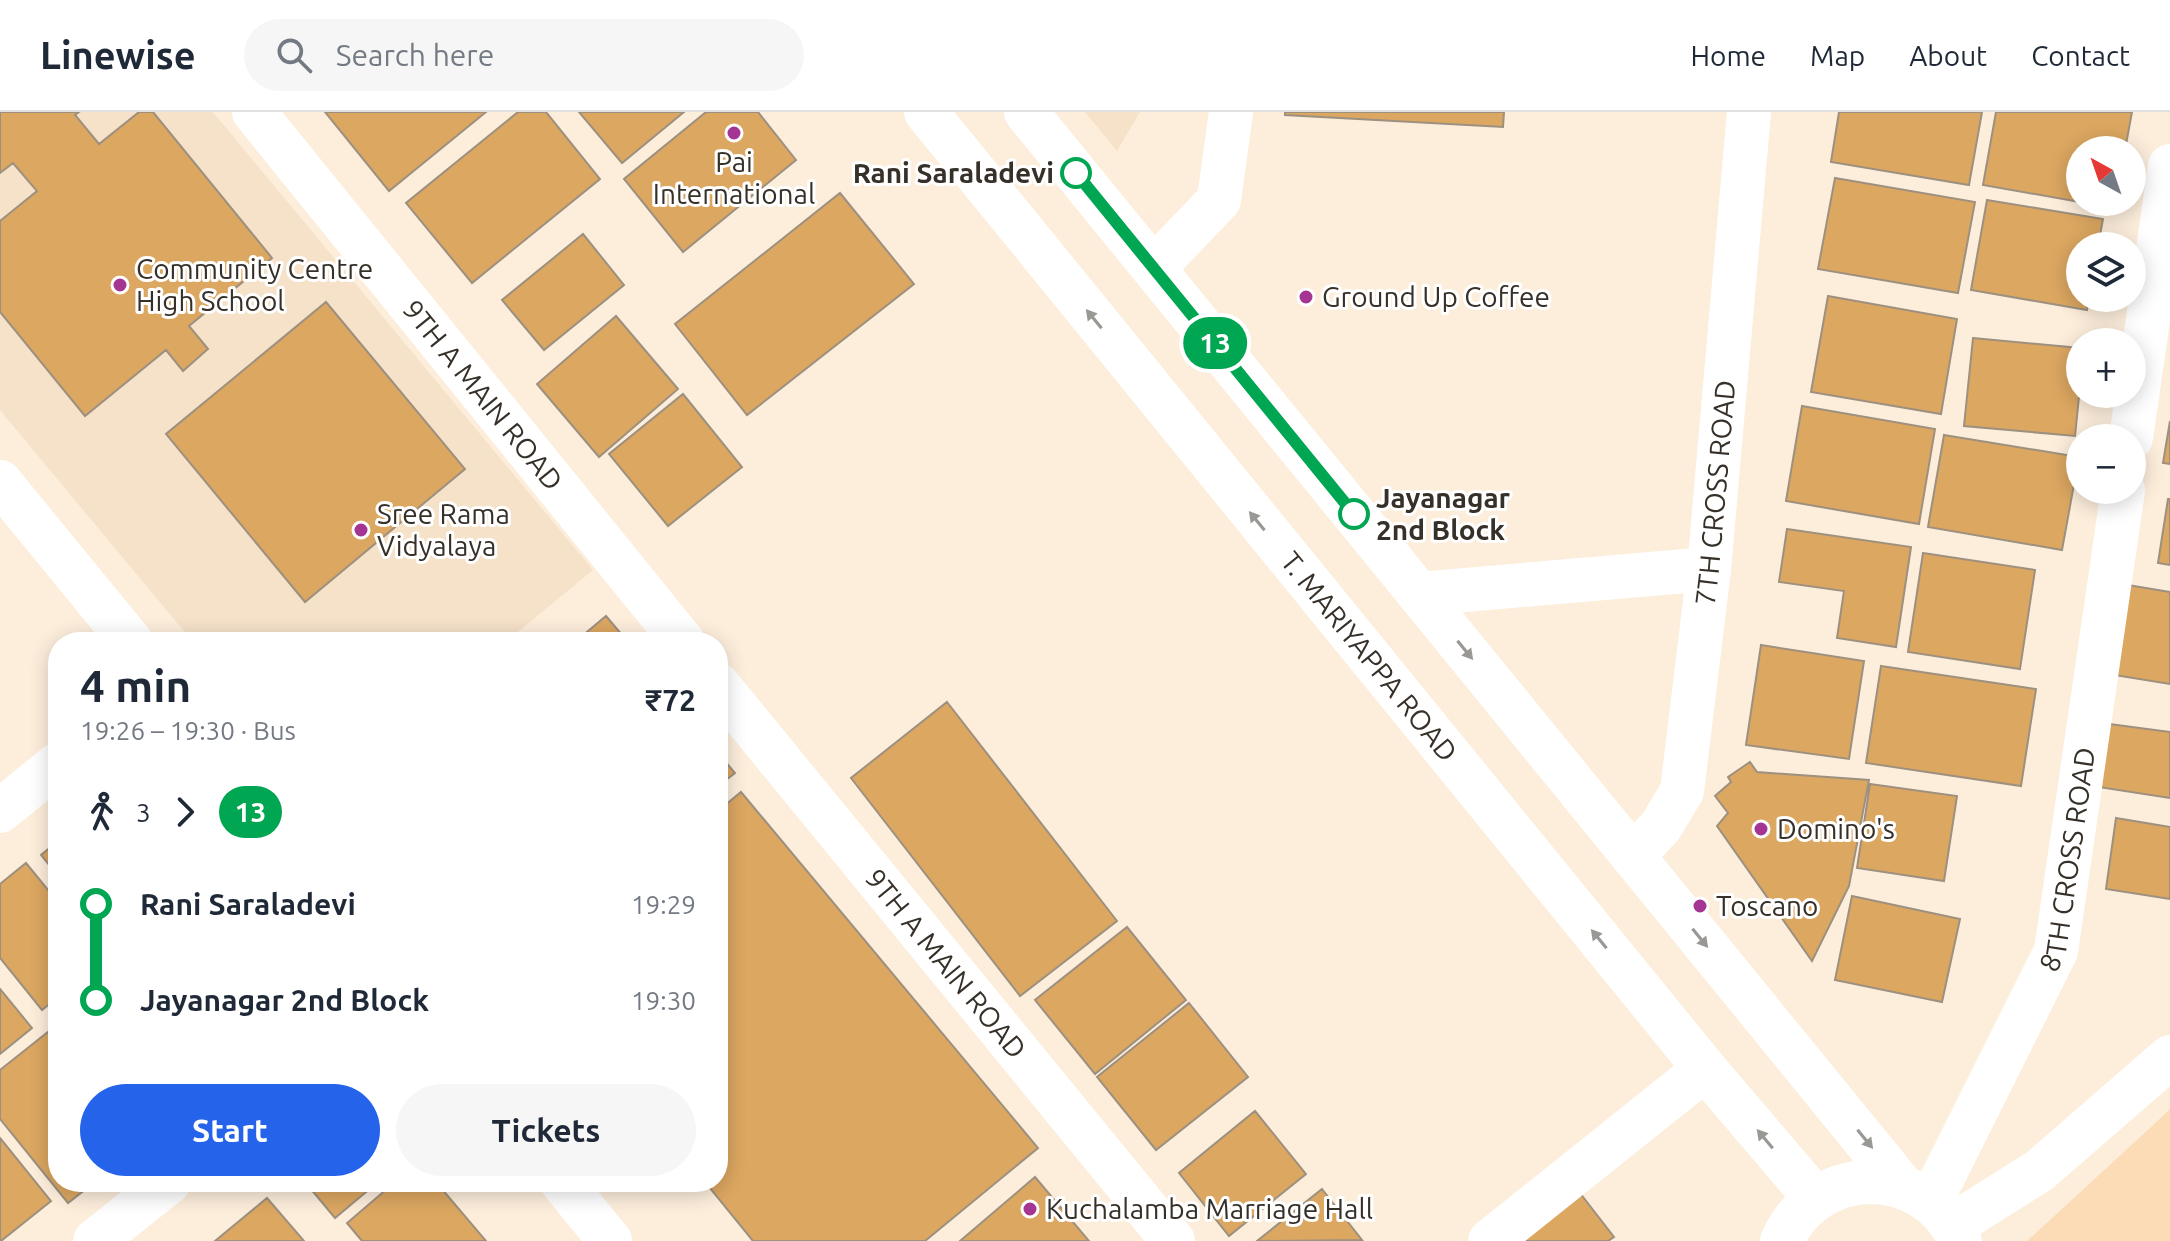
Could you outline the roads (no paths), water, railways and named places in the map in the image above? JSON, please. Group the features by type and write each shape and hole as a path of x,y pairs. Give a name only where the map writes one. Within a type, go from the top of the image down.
{"street":[{"name":"9TH A MAIN ROAD","path":"254,112 675,632"},
{"name":"T. MARIYAPPA ROAD","path":"926,112 1705,1069 1815,1198"},
{"path":"1026,112 1633,856 1937,1213"},
{"path":"1154,268 1219,200 1231,112"},
{"name":"7TH CROSS ROAD","path":"1633,856 1661,826 1682,791 1709,569 1749,112"},
{"path":"2133,424 2170,166"},
{"path":"0,482 123,632"},
{"name":"8TH CROSS ROAD","path":"1937,1213 2056,951 2121,504"},
{"path":"1419,594 1709,569"},
{"name":"9TH A MAIN ROAD","path":"728,697 1173,1241"},
{"path":"0,811 48,772"},
{"path":"1782,1241 1799,1214 1815,1198 1843,1185 1873,1181 1937,1213 2039,1171 2170,1057"},
{"path":"1490,1241 1705,1069"},
{"path":"95,1241 156,1192"},
{"path":"570,1192 610,1241"}],"place":[{"name":"Pai International","path":"734,133"},
{"name":"Rani Saraladevi","path":"1076,173"},
{"name":"Community Centre High School","path":"120,285"},
{"name":"Ground Up Coffee","path":"1306,297"},
{"name":"Jayanagar 2nd Block","path":"1354,514"},
{"name":"Sree Rama Vidyalaya","path":"361,530"},
{"name":"Domino's","path":"1761,829"},
{"name":"Toscano","path":"1700,906"},
{"name":"Kuchalamba Marriage Hall","path":"1030,1209"}]}
